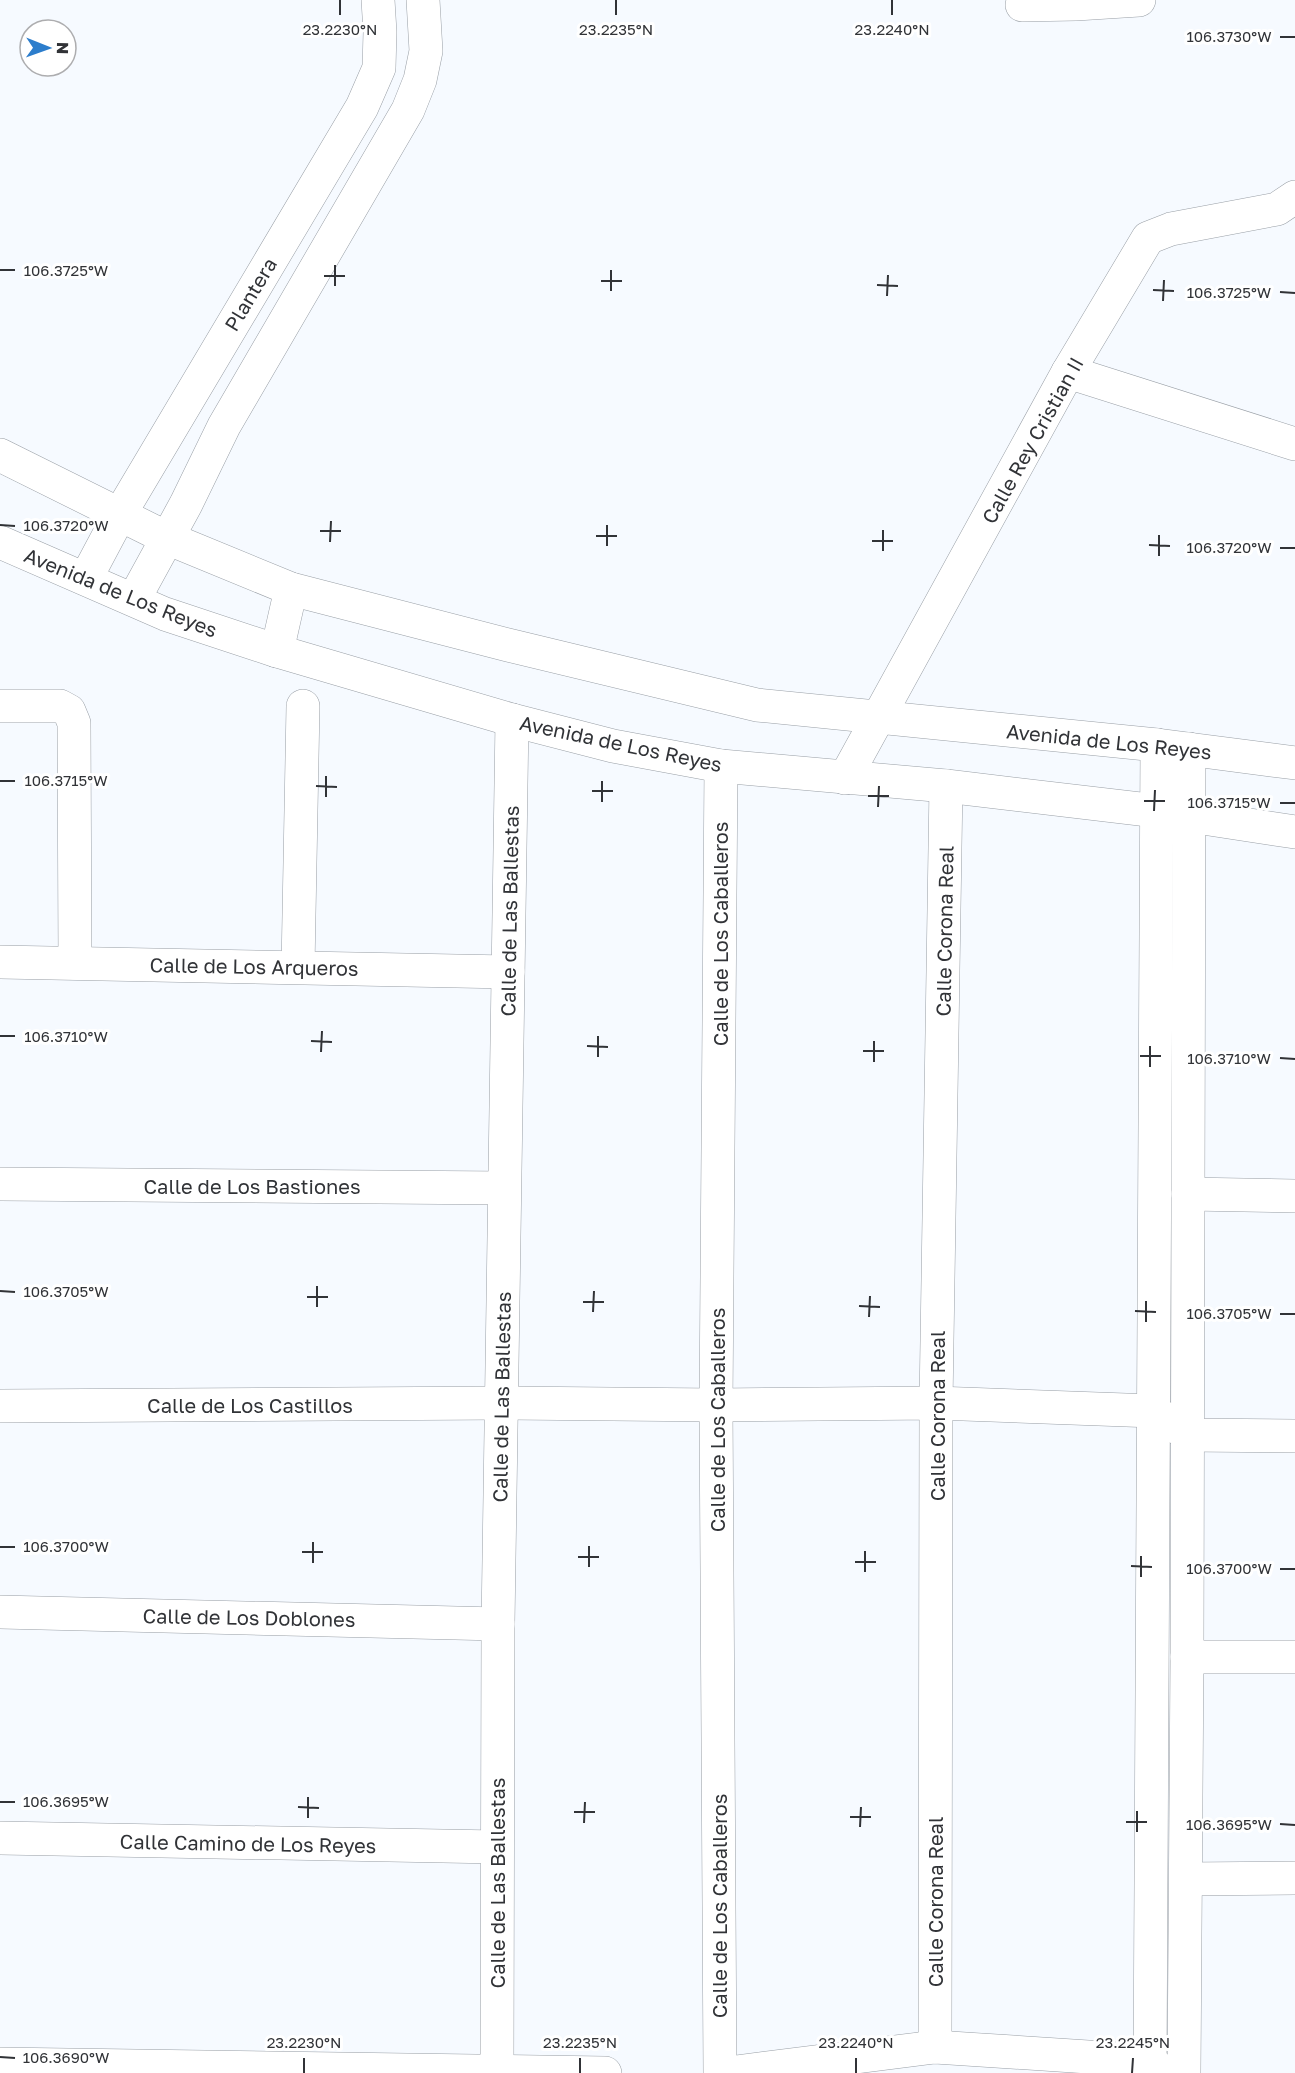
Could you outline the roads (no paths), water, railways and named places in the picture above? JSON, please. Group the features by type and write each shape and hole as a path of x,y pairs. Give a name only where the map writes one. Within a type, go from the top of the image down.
{"street":[{"name":"Plantera","path":"86,578 120,514 362,107 379,68 378,0"},
{"path":"134,599 224,426 408,110 420,80 426,51 423,0"},
{"path":"1022,5 1139,0"},
{"name":"Calle Rey Cristian II","path":"845,778 1068,372 1148,238 1171,229 1289,207"},
{"path":"267,265 300,296"},
{"path":"1068,372 1295,444"},
{"name":"Avenida de Los Reyes","path":"0,455 167,538 291,589 519,648 757,705 1173,747 1295,763"},
{"name":"Avenida de Los Reyes","path":"0,542 165,614 276,651 512,720 613,746 721,766 946,786 1157,811 1295,832"},
{"path":"276,651 291,589"},
{"path":"0,706 60,706 69,711 74,723 75,963"},
{"path":"297,967 303,706"},
{"name":"Calle de Las Ballestas","path":"497,2073 496,1847 500,1403 512,720"},
{"path":"728,2073 935,2047 1155,2069 1154,1411 1157,811 1173,747"},
{"path":"1173,747 1189,816 1184,2073"},
{"name":"Calle de Los Caballeros","path":"720,2073 716,1406 721,766"},
{"name":"Calle Corona Real","path":"935,2047 936,1403 946,786"},
{"name":"Calle de Los Arqueros","path":"0,962 508,972"},
{"name":"Calle de Los Bastiones","path":"0,1184 504,1188"},
{"path":"1188,1194 1295,1196"},
{"name":"Calle de Los Castillos","path":"0,1406 500,1403 716,1406 936,1403 1154,1411"},
{"path":"1154,1411 1188,1435 1295,1436"},
{"name":"Calle de Los Doblones","path":"0,1612 498,1624"},
{"path":"1187,1657 1295,1657"},
{"name":"Calle Camino de Los Reyes","path":"0,1838 496,1847"},
{"path":"1185,1879 1295,1878"},
{"path":"0,2064 59,2069 605,2073"}]}
